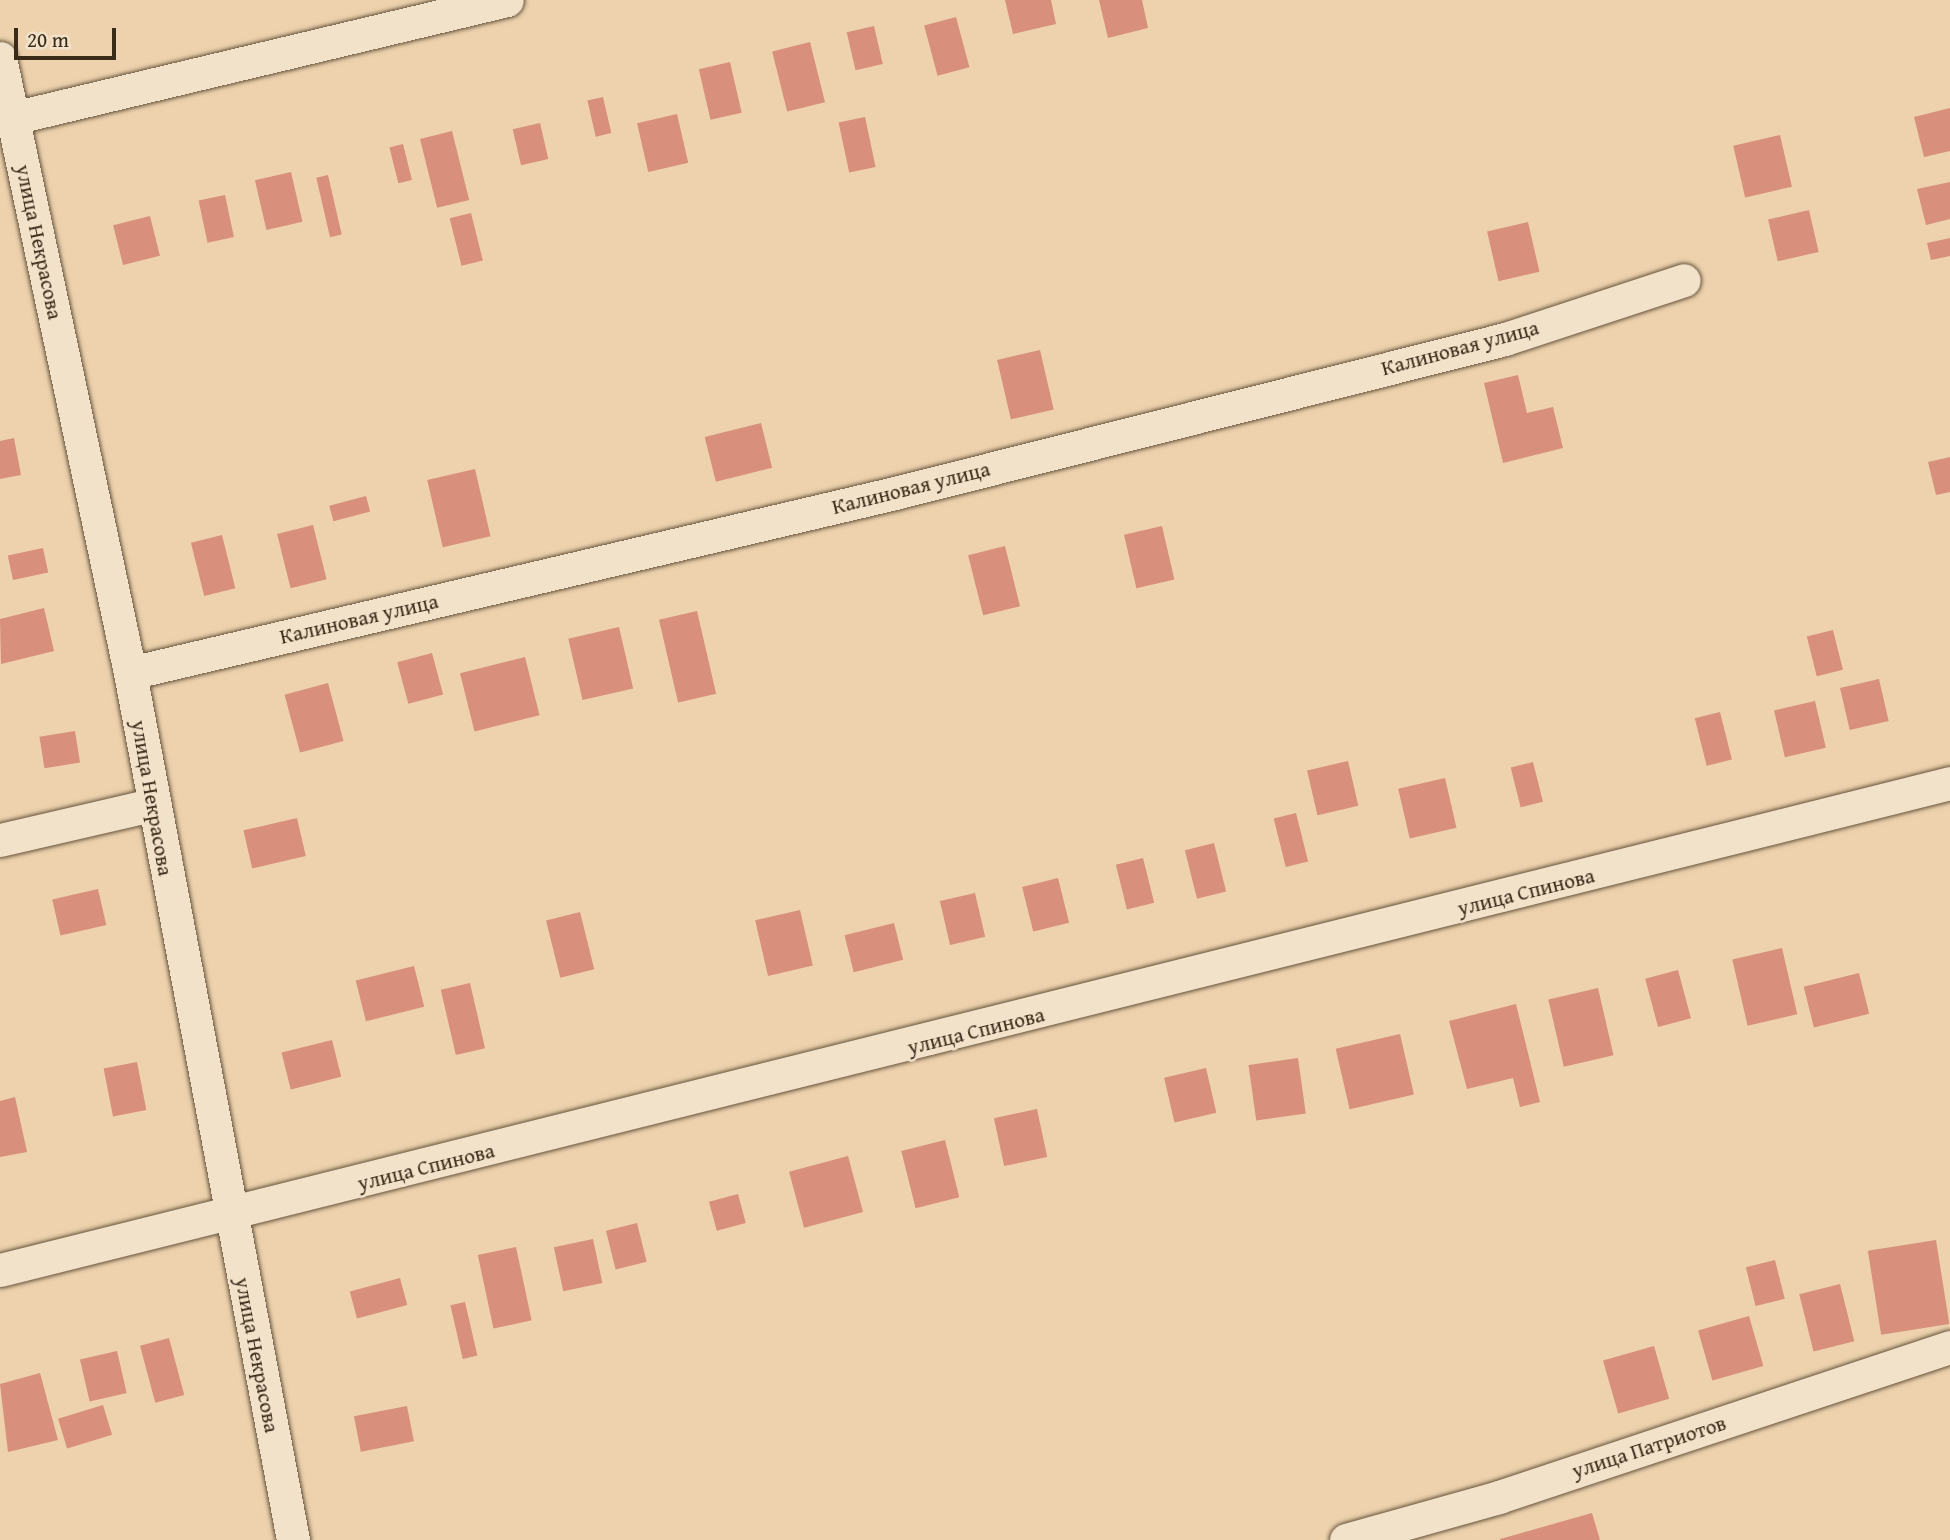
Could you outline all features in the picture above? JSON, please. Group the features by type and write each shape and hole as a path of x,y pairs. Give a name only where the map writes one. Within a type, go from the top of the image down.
{"street":[{"path":"6,120 507,0"},
{"name":"улица Некрасова","path":"0,58 6,120 130,673 152,805 293,1540"},
{"name":"Калиновая улица","path":"130,673 1003,466 1505,339 1684,280"},
{"name":"улица Спинова","path":"0,1270 230,1215 1950,783"},
{"path":"0,840 152,805"},
{"name":"улица Патриотов","path":"1346,1540 1499,1497 1950,1347"}],"building":[{"path":"1005,0 1051,0 1056,24 1013,34"},
{"path":"1099,0 1142,0 1148,28 1108,38"},
{"path":"956,17 969,67 938,76 924,26"},
{"path":"874,26 883,64 855,70 847,32"},
{"path":"810,42 825,102 787,112 772,51"},
{"path":"730,62 742,113 711,120 699,69"},
{"path":"603,97 611,133 596,137 587,101"},
{"path":"1950,108 1950,151 1924,157 1914,117"},
{"path":"677,114 688,163 648,172 637,123"},
{"path":"865,117 876,167 849,172 839,123"},
{"path":"540,123 548,159 521,165 513,129"},
{"path":"452,131 469,200 437,208 420,139"},
{"path":"1780,135 1792,187 1745,197 1733,146"},
{"path":"403,144 412,180 398,183 389,147"},
{"path":"291,172 302,222 266,230 255,180"},
{"path":"328,175 342,234 330,237 316,178"},
{"path":"1950,182 1950,219 1926,225 1917,189"},
{"path":"225,195 234,237 208,243 199,201"},
{"path":"1809,210 1819,252 1778,261 1768,219"},
{"path":"471,213 483,261 462,266 450,218"},
{"path":"150,216 160,256 123,265 113,225"},
{"path":"1528,222 1539,272 1499,281 1487,231"},
{"path":"1950,238 1950,256 1931,260 1927,243"},
{"path":"1040,350 1054,409 1011,419 997,360"},
{"path":"1518,375 1527,413 1553,407 1563,448 1503,463 1484,383"},
{"path":"761,423 772,468 716,482 705,437"},
{"path":"14,438 21,475 0,479 0,441"},
{"path":"1950,457 1950,492 1936,495 1928,462"},
{"path":"475,469 491,536 443,547 427,480"},
{"path":"366,496 370,511 333,521 329,506"},
{"path":"313,525 327,579 291,588 277,534"},
{"path":"1162,526 1174,580 1136,588 1124,535"},
{"path":"222,535 235,588 204,596 191,543"},
{"path":"1005,546 1020,606 983,615 968,555"},
{"path":"43,548 48,572 13,580 8,555"},
{"path":"44,608 54,651 1,664 0,619"},
{"path":"697,611 716,694 678,703 659,620"},
{"path":"619,627 633,688 583,700 568,639"},
{"path":"1833,630 1843,670 1817,676 1807,637"},
{"path":"432,653 443,695 408,704 397,662"},
{"path":"525,657 540,715 475,731 460,673"},
{"path":"1879,679 1889,721 1850,730 1840,688"},
{"path":"328,683 344,741 300,753 285,695"},
{"path":"1815,701 1826,748 1785,757 1774,710"},
{"path":"1720,712 1732,760 1707,766 1695,718"},
{"path":"75,731 80,763 44,768 39,737"},
{"path":"1348,761 1358,806 1317,815 1307,770"},
{"path":"1533,762 1543,802 1521,807 1511,768"},
{"path":"1445,778 1456,828 1410,838 1398,789"},
{"path":"1296,813 1308,862 1286,867 1274,819"},
{"path":"297,818 306,856 252,868 243,830"},
{"path":"1214,843 1226,892 1197,899 1185,850"},
{"path":"1143,858 1154,903 1127,909 1116,865"},
{"path":"1058,878 1069,923 1033,932 1022,887"},
{"path":"98,889 106,925 61,936 52,900"},
{"path":"975,893 985,937 950,945 940,901"},
{"path":"800,910 813,966 768,976 755,920"},
{"path":"580,912 594,969 560,978 546,920"},
{"path":"894,923 903,960 854,972 845,935"},
{"path":"1782,948 1797,1014 1748,1026 1732,959"},
{"path":"414,966 424,1007 366,1021 356,981"},
{"path":"1678,970 1691,1018 1658,1027 1645,979"},
{"path":"1859,973 1869,1014 1814,1028 1804,987"},
{"path":"470,983 485,1048 456,1055 441,990"},
{"path":"1598,988 1614,1055 1564,1067 1548,999"},
{"path":"1516,1004 1540,1102 1520,1107 1513,1078 1467,1089 1449,1021"},
{"path":"1400,1034 1414,1094 1350,1109 1336,1049"},
{"path":"332,1040 341,1077 291,1089 282,1053"},
{"path":"1298,1058 1306,1113 1256,1120 1248,1065"},
{"path":"137,1062 146,1110 113,1117 104,1068"},
{"path":"1206,1068 1216,1113 1174,1122 1164,1078"},
{"path":"15,1097 27,1152 0,1157 0,1101"},
{"path":"1037,1109 1047,1157 1004,1166 994,1118"},
{"path":"945,1140 959,1197 916,1208 901,1151"},
{"path":"848,1156 863,1212 804,1228 789,1172"},
{"path":"738,1194 746,1223 717,1231 709,1202"},
{"path":"637,1223 647,1262 616,1270 606,1231"},
{"path":"593,1239 602,1283 563,1291 554,1247"},
{"path":"1936,1240 1949,1324 1881,1335 1868,1251"},
{"path":"516,1247 532,1320 493,1328 478,1255"},
{"path":"1775,1260 1785,1299 1756,1306 1746,1267"},
{"path":"400,1278 407,1305 357,1319 350,1291"},
{"path":"1840,1284 1854,1341 1814,1351 1799,1294"},
{"path":"465,1302 477,1356 463,1359 450,1305"},
{"path":"1749,1316 1763,1366 1712,1381 1698,1331"},
{"path":"169,1338 184,1395 155,1403 140,1346"},
{"path":"1654,1346 1669,1399 1618,1413 1603,1361"},
{"path":"117,1351 127,1393 90,1401 80,1360"},
{"path":"40,1373 58,1440 8,1452 0,1384"},
{"path":"103,1405 112,1435 67,1448 58,1419"},
{"path":"407,1406 414,1441 361,1452 354,1416"},
{"path":"1592,1513 1600,1540 1500,1540 1500,1539"}]}
